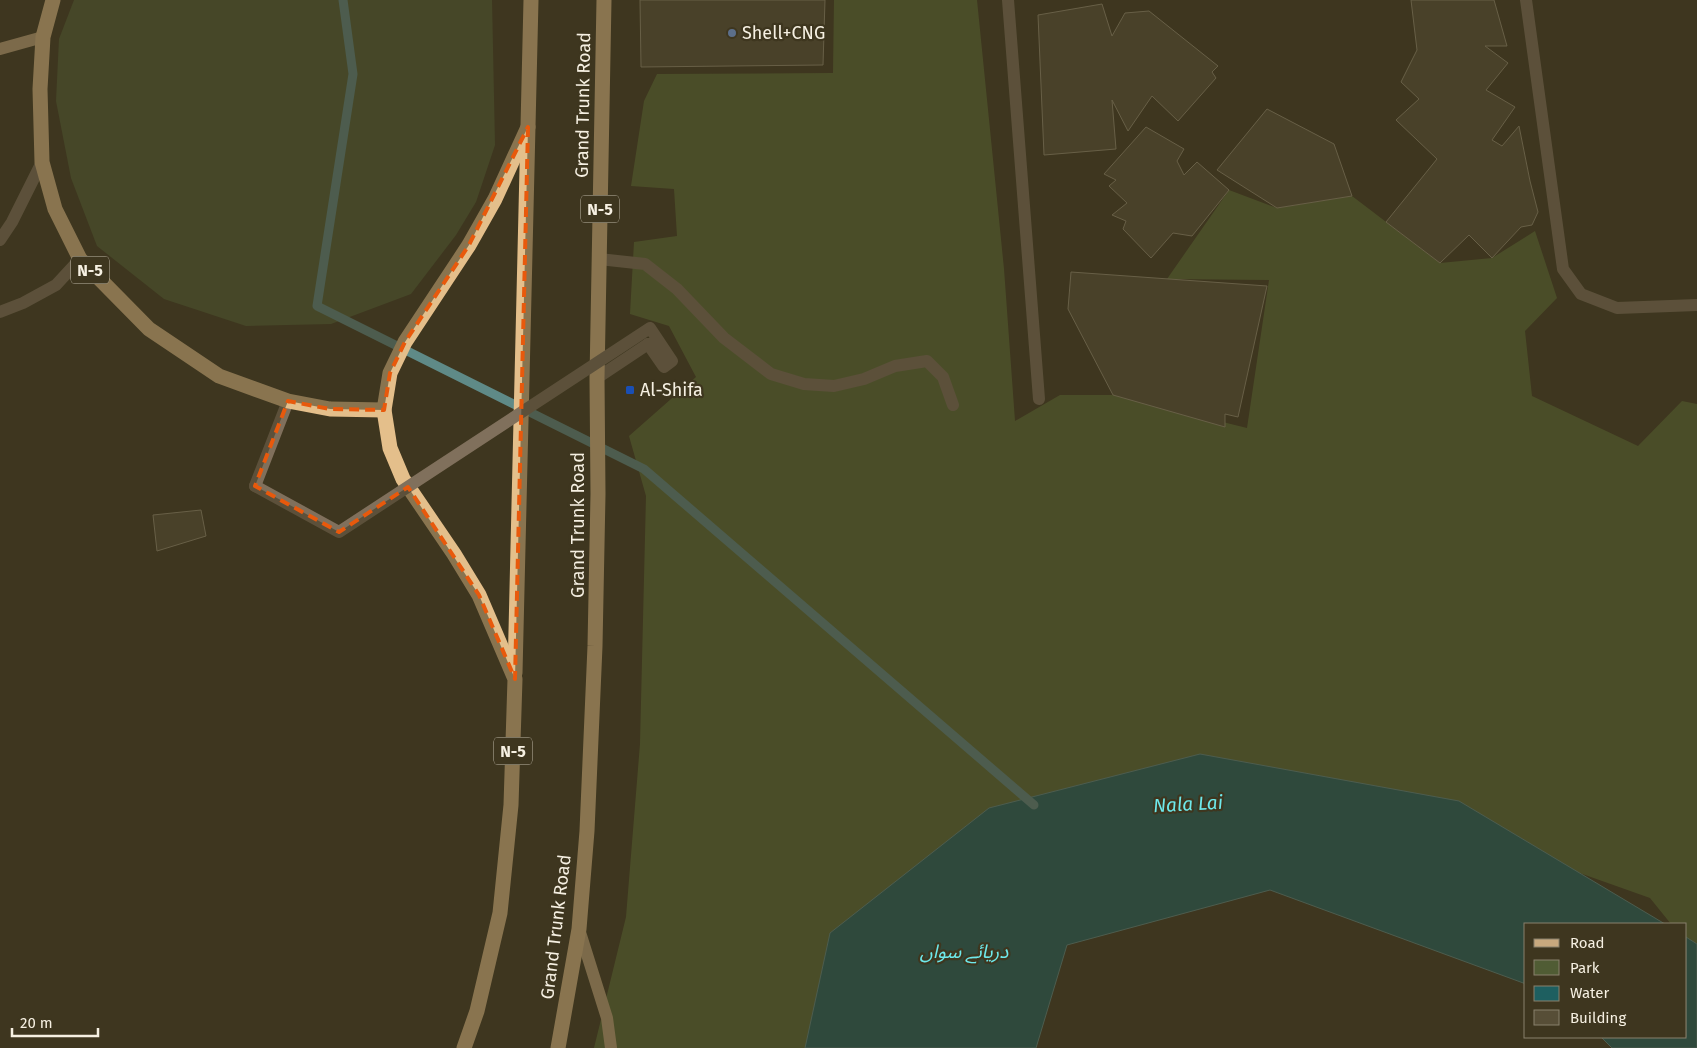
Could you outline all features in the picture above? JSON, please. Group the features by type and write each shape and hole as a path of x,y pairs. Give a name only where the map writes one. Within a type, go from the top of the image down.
{"highway":[{"name":"N-5","path":"53,0 43,37 40,89 42,162 55,210 80,259 149,329 219,376 288,401 330,409 384,410"},
{"name":"N-5","path":"464,1048 477,1011 500,913 511,805 531,0"},
{"name":"Grand Trunk Road","path":"558,1048 579,929 587,831 595,646 598,494 597,378 604,0"},
{"name":"N-5","path":"515,679 479,596 454,554 403,479 390,448 384,410 390,373 404,342 469,245 495,199 528,127"}],"main road":[{"path":"0,49 43,37"},
{"path":"579,929 607,1018 611,1048"}],"street":[{"path":"1008,0 1039,399"},
{"path":"1526,0 1563,269 1581,294 1617,308 1697,305"},
{"path":"0,240 12,222 42,162"},
{"path":"0,312 23,304 56,285 80,259"},
{"path":"599,259 645,264 677,289 724,338 771,374 804,384 834,386 864,379 895,366 927,360 943,377 953,405"},
{"path":"288,401 255,486 339,532 650,328 672,361 664,367 648,344 597,378"}],"highlighted area":[{"path":"528,127 515,679 479,595 408,487 339,532 255,486 288,401 330,409 384,410 390,373 405,342 469,245"}],"green space":[{"path":"74,0 492,0 495,145 476,202 456,235 411,294 331,324 246,326 164,299 97,246 71,178 56,101 59,39"},
{"path":"834,0 977,0 1004,269 1015,421 1060,395 1113,395 1247,428 1269,280 1167,279 1229,190 1277,208 1352,196 1440,263 1492,258 1535,231 1557,298 1525,331 1532,396 1638,446 1682,401 1697,404 1697,957 1687,944 1687,923 1670,923 1650,898 1303,775 822,1048 594,1048 626,917 640,744 646,496 629,436 696,377 669,326 630,314 634,242 677,236 674,189 631,186 644,101 657,74 833,73"}],"water":[{"name":"دریائے سواں","path":"1200,754 1459,801 1663,923 1524,923 1524,983 1270,890 1067,945 1036,1048 805,1048 830,933 989,808"},
{"path":"1687,938 1697,944 1697,1048 1612,1048 1602,1038 1687,1038"}],"building":[{"name":"Shell+CNG","path":"640,0 825,0 823,65 641,67"},
{"path":"1411,0 1494,0 1507,46 1485,46 1508,63 1486,90 1515,107 1492,140 1502,146 1519,126 1538,212 1532,225 1521,227 1492,258 1469,235 1440,263 1386,222 1437,159 1396,120 1419,99 1401,82 1417,50"},
{"path":"1102,4 1112,36 1125,13 1149,11 1218,66 1212,72 1216,78 1178,121 1152,96 1128,131 1112,100 1116,149 1044,155 1038,15"},
{"path":"1267,109 1334,144 1352,196 1277,208 1217,170"},
{"path":"1146,127 1184,149 1177,161 1184,175 1197,162 1229,190 1192,236 1173,233 1151,258 1123,229 1126,221 1112,215 1127,203 1109,186 1116,180 1104,174"},
{"path":"1071,272 1267,286 1238,417 1225,414 1225,427 1113,395 1068,309"},
{"path":"201,510 206,536 157,551 153,515"}],"waterway":[{"path":"343,0 353,74 317,306 644,469 1034,805"}],"place":[{"name":"Shell+CNG","path":"732,33"},
{"name":"Al-Shifa","path":"630,390"}],"water label":[{"name":"Nala Lai","path":"1188,804"}]}
